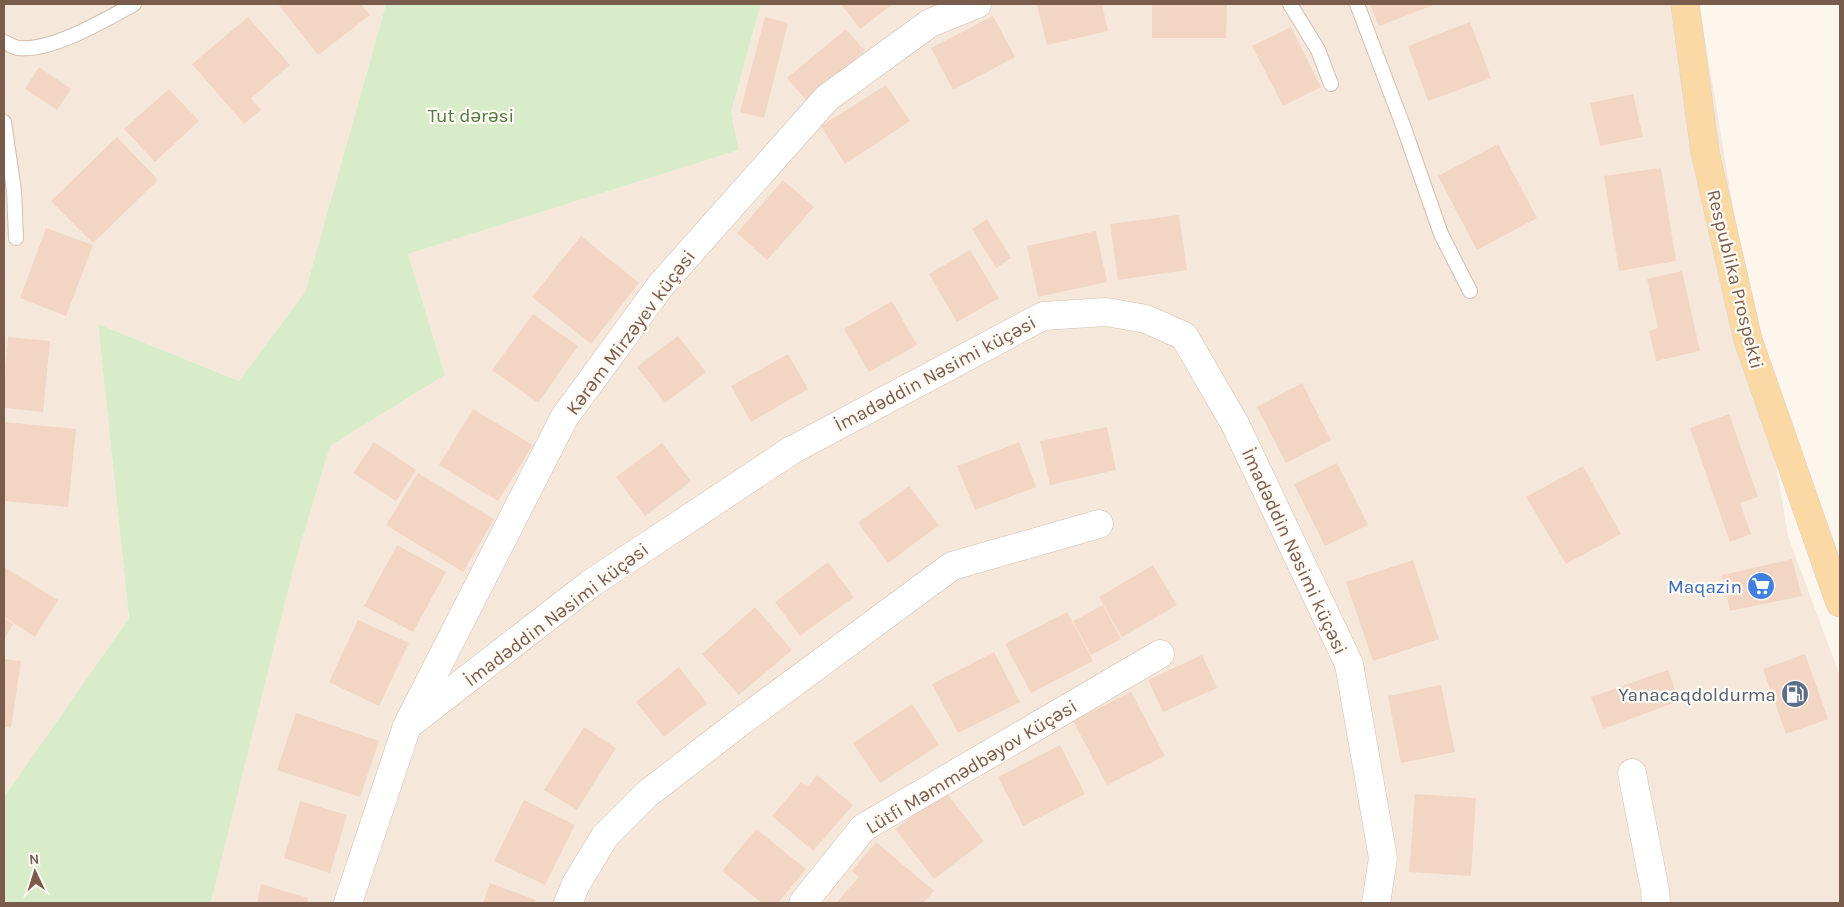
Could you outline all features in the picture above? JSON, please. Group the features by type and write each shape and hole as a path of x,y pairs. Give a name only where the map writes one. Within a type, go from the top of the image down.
{"main road":[{"name":"Respublika Prospekti","path":"1685,4 1705,152 1748,340 1840,603"}],"street":[{"name":"Kərəm Mirzəyev küçəsi","path":"348,903 407,726 564,418 661,285 827,98 930,23 978,4"},
{"name":"İmadəddin Nəsimi küçəsi","path":"407,726 590,584 792,450 1043,316 1106,312 1146,319 1184,336 1236,424 1349,664 1383,858 1376,903"},
{"path":"568,903 576,884 605,836 647,794 739,723 952,566 1099,524"},
{"name":"Lütfi Məmmədbəyov Küçəsi","path":"803,903 863,828 1160,654"},
{"path":"1632,773 1656,903"}],"lane":[{"path":"4,42 18,48 42,46 87,30 134,4"},
{"path":"1290,4 1318,50 1331,84"},
{"path":"1357,4 1404,128 1441,234 1470,290"},
{"path":"4,122 14,191 16,238"}],"shaded area":[{"path":"4,4 386,4 305,292 239,381 98,324 129,618 4,797"},
{"path":"761,4 1699,4 1788,536 1840,676 1840,903 211,903 293,570 330,446 445,375 408,254 739,150 731,112"}],"green space":[{"name":"Tut dərəsi","path":"386,4 761,4 731,112 739,150 408,254 445,375 330,446 293,570 211,903 4,903 4,797 129,618 98,324 239,381 305,292"}],"building":[{"path":"278,4 361,4 370,15 318,55"},
{"path":"841,4 893,4 860,29"},
{"path":"1102,4 1108,31 1047,45 1037,5"},
{"path":"1152,4 1227,4 1226,38 1152,38"},
{"path":"1370,4 1436,4 1379,26"},
{"path":"993,16 1015,57 953,90 931,48"},
{"path":"248,17 290,65 251,98 261,110 244,124 192,64"},
{"path":"765,17 788,23 764,118 740,112"},
{"path":"1470,22 1491,78 1428,101 1408,46"},
{"path":"1291,27 1321,87 1283,106 1252,46"},
{"path":"846,29 865,51 806,100 787,78"},
{"path":"39,67 71,89 57,110 25,89"},
{"path":"886,85 910,121 845,164 821,126"},
{"path":"169,89 199,121 155,162 124,129"},
{"path":"1633,94 1643,137 1600,146 1590,103"},
{"path":"117,137 158,180 93,243 51,201"},
{"path":"1498,144 1537,218 1477,250 1438,176"},
{"path":"1661,168 1676,261 1619,271 1604,176"},
{"path":"783,180 814,207 767,260 737,233"},
{"path":"1179,215 1187,270 1118,280 1110,224"},
{"path":"987,219 1011,258 996,268 972,229"},
{"path":"46,228 93,245 66,316 20,298"},
{"path":"1096,231 1107,282 1038,297 1027,246"},
{"path":"581,236 639,283 591,344 532,297"},
{"path":"970,250 999,298 957,322 929,274"},
{"path":"1682,271 1700,351 1656,361 1649,331 1658,328 1647,279"},
{"path":"892,301 917,345 869,372 844,329"},
{"path":"533,314 578,346 538,403 492,370"},
{"path":"678,336 706,372 665,403 637,367"},
{"path":"8,337 50,341 43,412 4,408"},
{"path":"788,354 808,389 751,422 731,386"},
{"path":"1302,383 1331,440 1286,463 1257,407"},
{"path":"473,409 533,445 498,501 439,465"},
{"path":"1729,414 1758,497 1740,503 1751,534 1730,542 1690,428"},
{"path":"4,422 76,429 68,507 4,501"},
{"path":"1107,427 1116,470 1050,485 1040,441"},
{"path":"374,442 416,470 396,501 353,473"},
{"path":"1019,442 1036,487 975,510 957,466"},
{"path":"662,443 691,481 645,516 616,477"},
{"path":"1337,463 1368,525 1325,546 1294,484"},
{"path":"1583,466 1621,534 1566,564 1526,497"},
{"path":"418,473 494,519 463,572 386,525"},
{"path":"909,486 939,525 888,563 858,523"},
{"path":"397,545 446,572 413,632 364,606"},
{"name":"Maqazin","path":"1792,559 1802,596 1730,611 1722,575"},
{"path":"1413,560 1439,639 1373,661 1346,582"},
{"path":"828,562 854,597 800,636 775,602"},
{"path":"1153,565 1177,605 1122,637 1099,597"},
{"path":"4,567 58,600 35,637 4,617"},
{"path":"1103,605 1121,639 1091,655 1073,621"},
{"path":"755,607 792,650 739,695 702,654"},
{"path":"1067,612 1093,661 1031,693 1005,644"},
{"path":"4,618 13,624 4,640"},
{"path":"358,620 409,643 379,706 329,682"},
{"path":"994,652 1020,702 958,733 932,684"},
{"name":"Yanacaqdoldurma","path":"1805,654 1828,719 1786,734 1763,669"},
{"path":"1202,655 1217,688 1163,712 1148,680"},
{"path":"4,659 21,661 11,728 4,726"},
{"path":"679,667 707,703 664,737 636,702"},
{"path":"1668,670 1679,701 1603,729 1591,697"},
{"path":"1441,685 1455,752 1401,763 1388,696"},
{"path":"1131,692 1165,756 1107,785 1073,721"},
{"path":"912,704 939,745 880,783 853,743"},
{"path":"296,713 379,741 360,797 277,770"},
{"path":"584,727 616,748 577,810 544,790"},
{"path":"1060,745 1085,794 1023,826 998,777"},
{"path":"817,775 853,805 813,851 772,816 801,782 807,787"},
{"path":"945,791 984,841 934,879 895,829"},
{"path":"1415,794 1476,798 1471,876 1409,872"},
{"path":"524,800 575,825 545,885 494,861"},
{"path":"300,801 347,815 330,873 284,858"},
{"path":"756,829 806,869 778,903 762,903 722,871"},
{"path":"876,842 934,891 923,903 836,903 859,877 852,871"},
{"path":"490,883 536,900 534,903 483,903"},
{"path":"261,884 308,898 307,903 257,903"}],"place":[{"name":"Maqazin","path":"1761,586"},
{"name":"Yanacaqdoldurma","path":"1795,694"}]}
